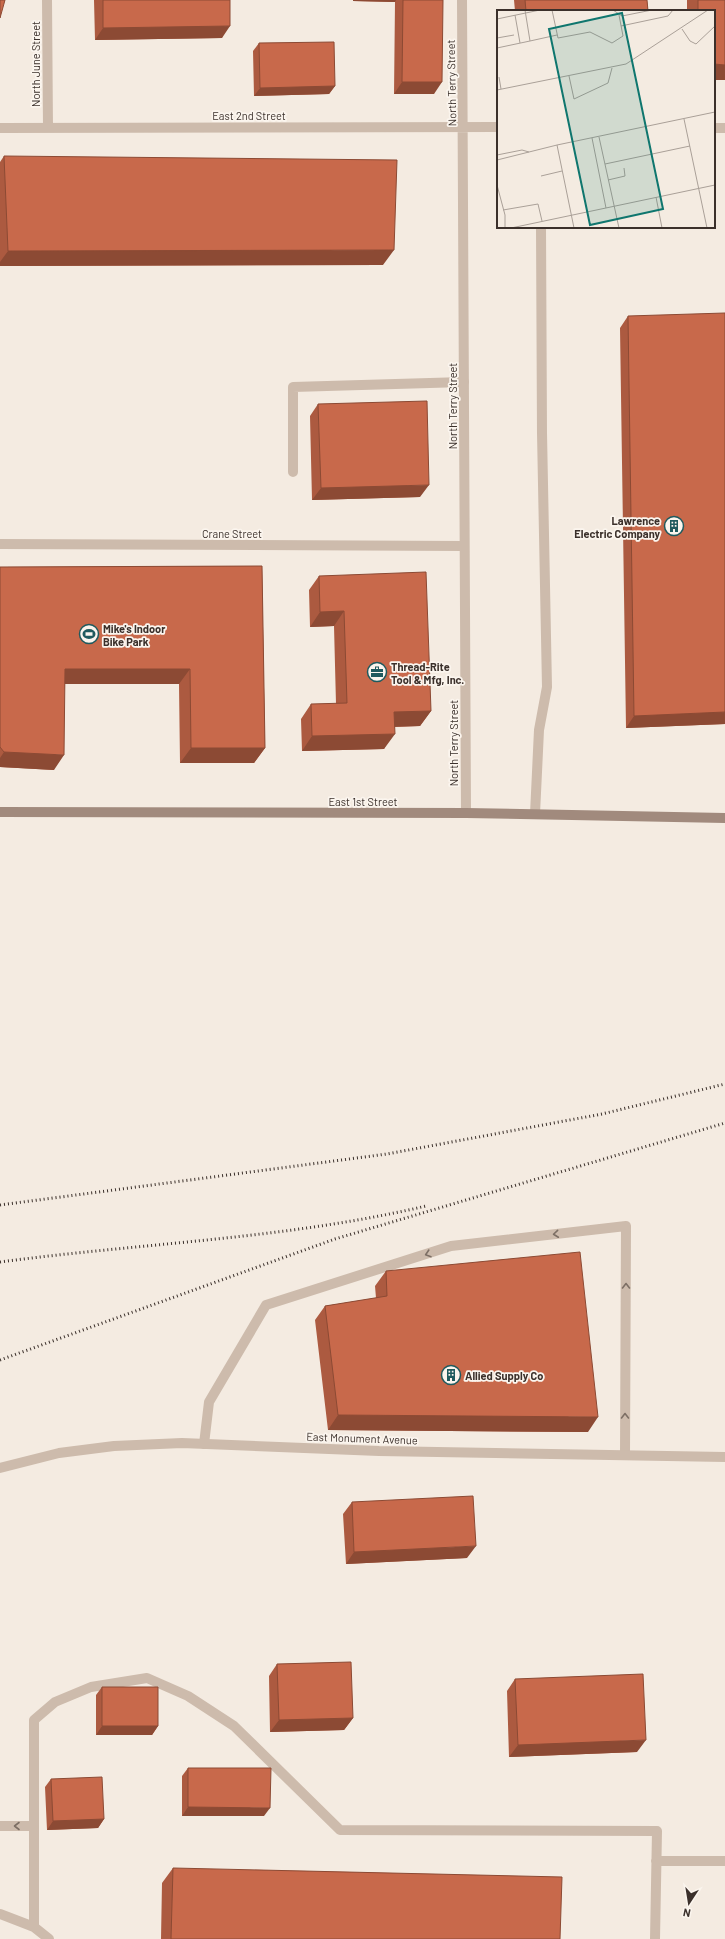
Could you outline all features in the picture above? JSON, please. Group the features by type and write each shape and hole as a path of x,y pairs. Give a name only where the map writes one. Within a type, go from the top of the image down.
{"main road":[{"name":"East 1st Street","path":"0,812 466,813 725,818"}],"street":[{"name":"North June Street","path":"47,0 48,128"},
{"name":"North Terry Street","path":"462,0 464,127 464,546 466,813"},
{"name":"East 2nd Street","path":"0,128 497,127"},
{"path":"536,814 539,730 547,687 542,433 541,228"},
{"path":"294,472 293,387 464,382"},
{"name":"Crane Street","path":"0,544 464,546"},
{"path":"204,1444 209,1402 266,1305 451,1246 626,1226 626,1455"},
{"name":"East Monument Avenue","path":"0,1468 59,1453 114,1446 204,1444 379,1451 725,1457"},
{"path":"34,1927 34,1720 55,1702 91,1687 147,1678 188,1696 234,1726 340,1830 657,1831 655,1939"},
{"path":"0,1826 34,1826"},
{"path":"656,1861 725,1861"},
{"path":"0,1914 34,1927 49,1939"}],"building":[{"path":"0,0 5,0 0,18"},
{"path":"103,0 230,0 230,26 103,28"},
{"path":"403,0 443,0 442,82 402,82"},
{"path":"525,0 647,0 648,10 526,10"},
{"path":"698,0 725,0 725,65 715,64 715,10 698,10"},
{"path":"334,42 335,86 260,88 259,43"},
{"path":"4,156 397,160 394,250 8,251"},
{"name":"Lawrence Electric Company","path":"725,313 725,712 634,716 628,316"},
{"path":"427,401 429,485 321,488 318,404"},
{"path":"262,566 265,748 191,748 190,669 65,669 64,755 4,752 0,747 0,567"},
{"name":"Thread-Rite Tool & Mfg, Inc.","path":"426,572 431,711 394,712 395,734 312,736 311,704 347,703 344,611 320,612 319,576"},
{"name":"Allied Supply Co","path":"580,1252 598,1417 338,1415 325,1306 387,1296 386,1271"},
{"path":"473,1496 476,1546 354,1552 352,1502"},
{"path":"351,1662 353,1718 279,1720 277,1664"},
{"path":"643,1674 646,1740 518,1745 515,1679"},
{"path":"102,1687 158,1687 158,1726 102,1726"},
{"path":"188,1768 271,1768 270,1808 188,1807"},
{"path":"102,1777 104,1819 53,1821 51,1779"},
{"path":"173,1868 562,1877 560,1939 171,1939"}],"railway":[{"path":"0,1205 387,1154 602,1114 725,1084"},
{"path":"0,1360 335,1239 725,1123"},
{"path":"0,1262 53,1255 267,1233 320,1226 426,1206"}],"place":[{"name":"Lawrence Electric Company","path":"674,526"},
{"name":"Mike's Indoor Bike Park","path":"89,634"},
{"name":"Thread-Rite Tool & Mfg, Inc.","path":"377,672"},
{"name":"Allied Supply Co","path":"451,1375"}]}
